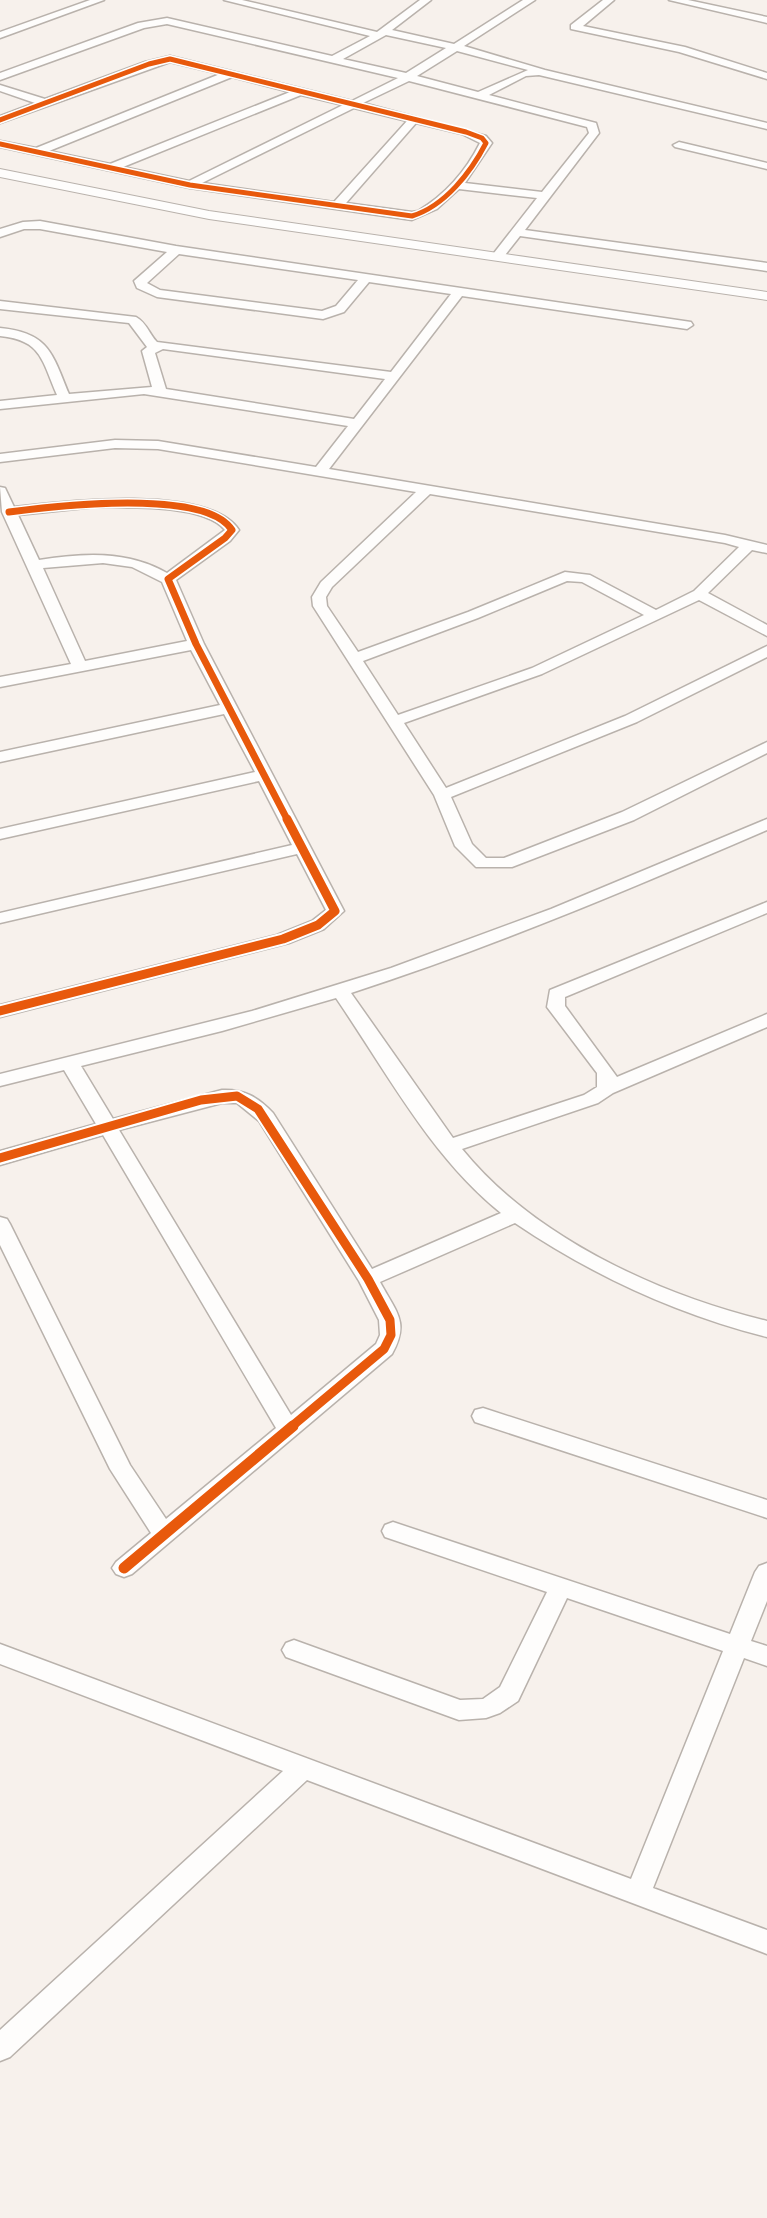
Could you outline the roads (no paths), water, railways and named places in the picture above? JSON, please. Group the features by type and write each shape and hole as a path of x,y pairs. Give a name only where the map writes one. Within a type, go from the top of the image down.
{"street":[{"path":"0,35 99,0"},
{"path":"229,0 523,63 544,72 767,127"},
{"path":"335,59 381,33 426,0"},
{"path":"190,185 408,77 530,0"},
{"path":"609,0 575,27 681,49 767,76"},
{"path":"674,0 767,19"},
{"path":"0,77 142,25 167,21 408,77 584,122 594,128 590,139 498,256"},
{"path":"0,26 13,30"},
{"path":"0,120 166,59 188,61 466,132 486,141 454,185 433,208 419,215 336,207 190,185 0,144"},
{"path":"478,96 524,73 544,72"},
{"path":"37,152 233,73"},
{"path":"0,88 46,103"},
{"path":"111,168 301,91"},
{"path":"336,207 413,120"},
{"path":"679,145 767,166"},
{"path":"0,173 209,215 767,296"},
{"path":"454,185 545,196"},
{"path":"0,233 23,226 40,225 176,250 687,325"},
{"path":"517,232 767,267"},
{"path":"176,250 140,281 144,288 157,293 323,315 341,308 366,278"},
{"path":"319,473 459,292"},
{"path":"0,305 132,320 139,324 143,335 154,346"},
{"path":"0,332 23,334 39,341 64,397"},
{"path":"159,391 148,351 154,346 176,346 394,376"},
{"path":"0,405 128,390 159,391 356,423"},
{"path":"0,458 115,444 158,445 767,549"},
{"path":"426,490 321,592 320,606 442,795 464,846 482,863 506,863 628,816 767,747"},
{"path":"0,491 80,666"},
{"path":"9,512 96,501 134,502 213,514 227,522 232,530 225,538 168,579"},
{"path":"395,721 537,671 657,616 699,594 750,544"},
{"path":"0,1011 283,939 328,920 335,911 195,644 168,579 139,564 119,559 91,557 34,565"},
{"path":"354,659 473,615 565,576 585,578 657,616"},
{"path":"699,594 767,631"},
{"path":"0,682 195,644"},
{"path":"442,795 631,719 767,651"},
{"path":"0,757 228,708"},
{"path":"0,834 264,775"},
{"path":"0,1080 340,991 558,914 767,824"},
{"path":"0,918 304,848"},
{"path":"607,1088 609,1081 606,1072 556,1007 556,994 767,907"},
{"path":"340,991 450,1146 482,1184 514,1215 622,1278 676,1301 767,1329"},
{"path":"450,1146 591,1099 607,1088 767,1020"},
{"path":"69,1062 289,1431"},
{"path":"0,1158 201,1100 227,1095 244,1096 266,1117 368,1279 390,1320 391,1335 384,1349 124,1568"},
{"path":"368,1279 514,1215"},
{"path":"0,1224 121,1469 163,1533"},
{"path":"483,1416 767,1509"},
{"path":"393,1531 767,1656"},
{"path":"638,1894 767,1572"},
{"path":"294,1650 459,1710 480,1712 494,1707 509,1694 561,1586"},
{"path":"0,1654 767,1942"},
{"path":"0,2048 303,1768"}]}
